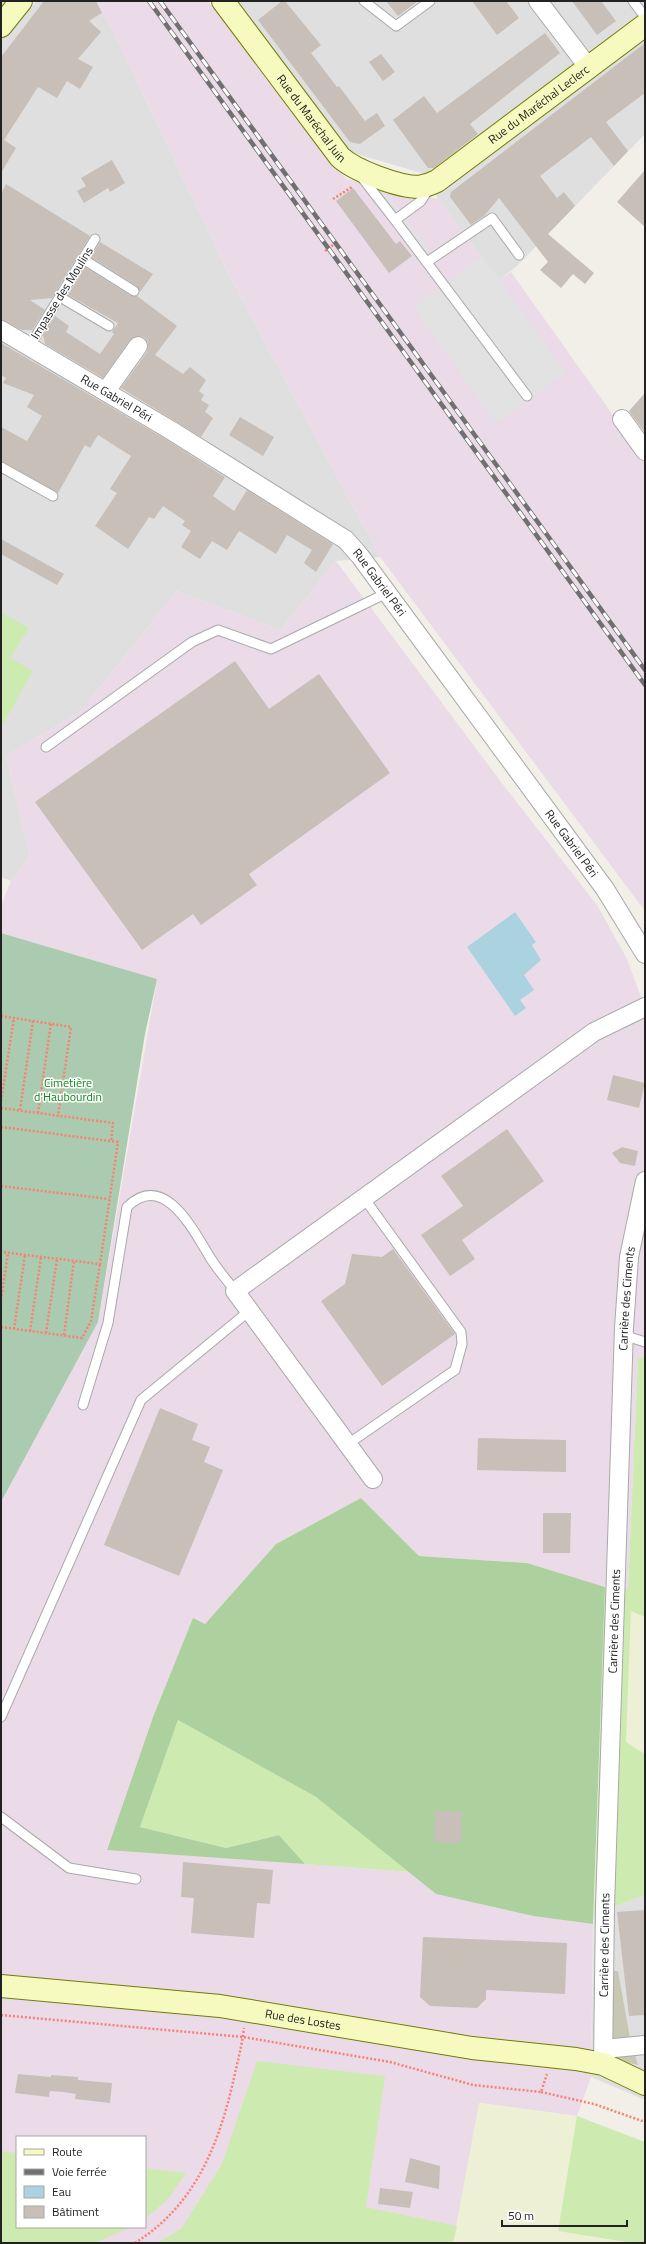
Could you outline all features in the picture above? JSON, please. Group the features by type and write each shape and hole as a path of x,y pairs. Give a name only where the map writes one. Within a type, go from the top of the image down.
{"main road":[{"path":"1,26 21,1"},
{"name":"Rue du Maréchal Juin","path":"223,1 334,150 359,174 413,186 432,184"},
{"name":"Rue du Maréchal Leclerc","path":"432,184 645,25"},
{"name":"Rue des Lostes","path":"1,1986 220,2006 450,2044 557,2057 604,2057"},
{"path":"604,2057 645,2084"}],"street":[{"path":"538,1 589,68"},
{"name":"Rue Gabriel Péri","path":"1,330 106,391 337,533 354,548 605,889 645,954"},
{"path":"106,391 138,346"},
{"path":"622,419 645,451"},
{"path":"373,1479 235,1291 594,1032 645,1007"},
{"name":"Carrière des Ciments","path":"604,2057 605,1907 623,1335 629,1257 645,1181"},
{"name":"Rue des Lostes","path":"604,2057 645,2045"}],"lane":[{"path":"364,1 396,26 430,1"},
{"path":"633,1 645,17"},
{"path":"359,174 528,396"},
{"path":"395,220 421,202 432,184"},
{"path":"426,262 492,218 519,255"},
{"name":"Impasse des Moulins","path":"29,347 95,239"},
{"path":"83,259 134,291"},
{"path":"60,297 109,326"},
{"path":"1,467 53,496"},
{"path":"46,747 192,642 218,630 271,649 387,593"},
{"path":"83,1405 108,1323 127,1207 137,1197 155,1196 168,1201 178,1209 212,1261 235,1291"},
{"path":"348,1444 455,1370 462,1344 461,1332 364,1198"},
{"path":"1,1717 141,1400 250,1310"},
{"path":"623,1335 645,1342"},
{"path":"1,1817 69,1868 136,1879"}],"path":[{"path":"333,199 359,174"},
{"path":"325,251 337,242"},
{"path":"1,1016 71,1026 58,1116"},
{"path":"1,1101 14,1018"},
{"path":"20,1110 33,1021"},
{"path":"38,1113 51,1024"},
{"path":"1,1108 113,1123 111,1140"},
{"path":"1,1127 118,1142 91,1322 82,1338 1,1327"},
{"path":"1,1186 110,1199"},
{"path":"1,1252 100,1264"},
{"path":"1,1300 8,1253"},
{"path":"14,1329 26,1255"},
{"path":"30,1331 40,1257"},
{"path":"46,1333 57,1259"},
{"path":"64,1335 74,1261"},
{"path":"135,2243 159,2225 183,2200 210,2157 222,2125 244,2037 246,2010"},
{"path":"1,2015 244,2037 390,2062 473,2084 541,2092 594,2104 645,2122"},
{"path":"541,2092 548,2072 557,2057"}],"shaded area":[{"path":"1,1 23,1 32,6 37,1 97,1 113,31 231,279 380,557 336,561 281,630 177,591 80,712 6,756 30,855 11,881 1,877"},
{"path":"97,1 208,1 346,179 438,199 499,280 511,272 645,460 645,911 380,557 231,279 113,31"},
{"path":"233,1 645,1 645,134 516,267 499,280 438,199 428,175 340,149"},
{"path":"388,196 429,249 417,258 376,205"},
{"path":"482,256 566,373 496,423 413,307"},
{"path":"336,561 501,782 597,905 627,959 645,1008 645,1357 638,1358 628,1588 595,1585 527,1563 419,1556 361,1498 276,1544 205,1624 193,1619 153,1717 107,1849 411,1872 436,1894 533,1916 593,1924 591,2077 577,2116 480,2103 453,2243 1,2243 1,1502 98,1322 157,979 1,933 1,905 11,881 30,855 6,756 80,712 177,591 281,630"},
{"path":"631,1611 645,1617 645,1754 626,1742"},
{"path":"645,1895 645,2100 591,2077 594,1914"},
{"path":"609,1971 618,1971 630,2038 638,2065 610,2059"},
{"path":"479,2103 577,2116 558,2231 632,2243 453,2243"}],"green space":[{"path":"1,612 29,628 10,658 33,671 1,728"},
{"name":"Cimetière d'Haubourdin","path":"1,933 157,979 145,1034 98,1322 1,1502"},
{"path":"645,1357 645,1617 631,1611 626,1742 645,1754 645,1895 594,1914 605,1587 628,1588 638,1358"},
{"path":"361,1498 419,1556 527,1563 605,1587 593,1924 533,1916 436,1894 316,1797 178,1720 140,1827 226,1848 279,1835 305,1864 107,1850 153,1717 193,1618 205,1624 276,1544"},
{"path":"178,1720 316,1797 411,1872 305,1864 279,1835 226,1848 140,1827"},
{"path":"257,2061 385,2076 366,2207 457,2226 453,2243 157,2243 181,2229 222,2164"},
{"path":"577,2116 645,2142 645,2243 632,2243 558,2231"},
{"path":"1,2151 16,2153 16,2228 129,2228 95,2243 1,2243"},
{"path":"146,2168 186,2173 168,2199 146,2218"}],"water":[{"path":"515,912 536,942 532,945 541,960 524,975 534,990 520,1000 526,1008 515,1016 467,947"}],"building":[{"path":"44,1 96,1 102,13 89,21 101,32 78,59 93,67 80,89 67,81 57,98 38,87 4,140 16,148 1,173 1,57"},
{"path":"282,1 285,1 321,45 311,53 337,87 339,86 365,121 377,113 385,126 360,144 350,142 258,20"},
{"path":"386,1 418,1 398,16"},
{"path":"472,1 506,1 519,18 497,35"},
{"path":"572,1 601,1 616,21 597,35"},
{"path":"545,33 560,53 470,124 478,134 434,168 428,168 393,120 424,96 437,113"},
{"path":"645,43 645,93 606,122 628,151 614,166 591,137 540,176 557,198 564,192 575,206 548,234 594,273 585,284 573,274 561,288 540,270 548,262 499,198 484,216 471,225 450,197 451,192"},
{"path":"381,54 395,72 383,81 369,62"},
{"path":"112,160 125,183 110,192 108,188 84,203 77,191 86,186 81,178"},
{"path":"645,170 645,227 617,202"},
{"path":"6,184 90,236 52,298 30,300 45,310 32,330 22,330 1,320 1,194"},
{"path":"353,188 396,244 400,241 412,256 389,273 336,201"},
{"path":"100,242 153,274 140,292 137,286 91,257"},
{"path":"85,267 131,296 137,296 177,326 155,355 183,374 190,367 206,380 199,391 204,395 201,400 209,405 205,412 213,418 201,437 121,388 147,352 148,342 144,337 139,336 130,340 103,378 45,344 43,335 55,316 69,326 66,332 100,354 114,334 112,332 118,323 68,295"},
{"path":"1,343 167,440 225,477 213,496 234,511 247,490 333,544 316,572 304,563 312,550 287,535 276,554 239,531 227,550 212,541 200,559 181,547 191,531 182,525 185,521 163,506 154,519 149,517 128,549 95,526 117,493 110,489 131,456 98,435 90,448 85,445 58,493 1,461 1,427 27,441 42,416 27,407 34,395 3,383 6,378 1,375"},
{"path":"645,393 645,433 629,411"},
{"path":"240,417 274,437 263,456 229,435"},
{"path":"1,539 64,574 57,585 1,554"},
{"path":"235,661 269,709 319,674 390,773 249,874 257,885 201,925 193,914 142,950 35,802"},
{"path":"613,1075 645,1083 639,1108 607,1100"},
{"path":"507,1129 544,1181 462,1240 475,1259 450,1276 421,1235 463,1206 441,1176"},
{"path":"622,1147 638,1151 635,1166 620,1163 612,1153"},
{"path":"393,1249 455,1334 382,1386 321,1301 345,1284 352,1254 382,1257"},
{"path":"160,1408 198,1424 192,1440 210,1447 204,1462 223,1470 179,1576 104,1545"},
{"path":"478,1438 566,1440 566,1472 477,1470"},
{"path":"543,1513 571,1513 570,1553 543,1553"},
{"path":"435,1811 462,1812 461,1843 434,1842"},
{"path":"183,1862 273,1870 270,1904 257,1903 254,1938 191,1933 194,1898 181,1897"},
{"path":"645,1910 645,2015 629,2016 617,1912"},
{"path":"423,1937 567,1943 565,1994 486,1990 486,1999 477,2008 430,2006 420,1997"},
{"path":"18,2074 51,2077 51,2075 78,2077 78,2080 112,2083 110,2103 75,2099 76,2094 63,2092 50,2091 49,2097 15,2093"},
{"path":"410,2158 440,2166 439,2189 405,2182"},
{"path":"380,2188 413,2192 410,2208 378,2204"}],"railway":[{"path":"149,1 645,685"},
{"path":"160,1 645,670"}]}
